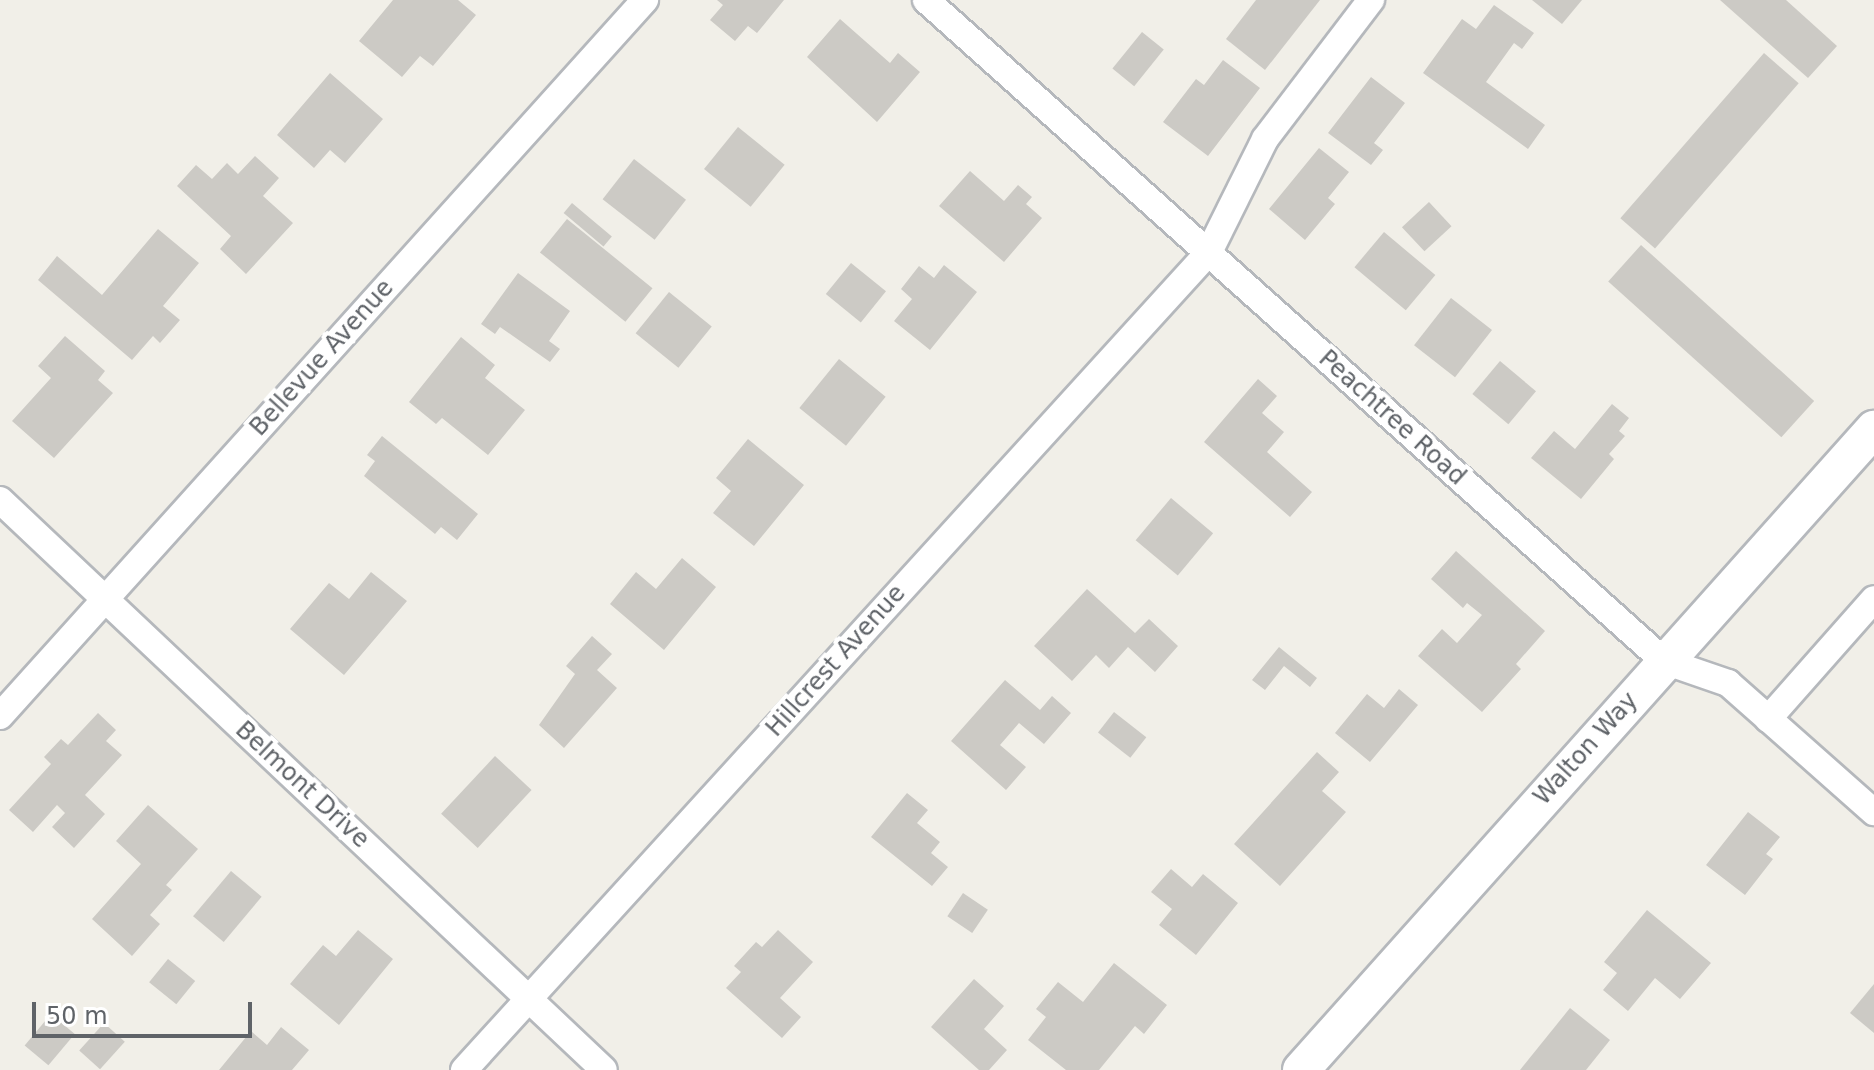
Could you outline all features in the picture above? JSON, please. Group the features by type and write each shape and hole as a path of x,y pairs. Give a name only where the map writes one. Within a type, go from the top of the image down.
{"main road":[{"name":"Walton Way","path":"1301,1070 1874,429"}],"street":[{"name":"Bellevue Avenue","path":"0,716 645,0"},
{"name":"Peachtree Road","path":"926,0 1664,661 1728,683 1874,812"},
{"name":"Hillcrest Avenue","path":"464,1070 1209,252 1265,139 1371,0"},
{"name":"Belmont Drive","path":"0,500 604,1070"},
{"path":"1768,719 1874,599"}],"building":[{"path":"393,0 458,0 476,15 433,66 420,56 402,77 359,41"},
{"path":"717,0 784,0 757,33 748,26 735,41 710,20 723,5"},
{"path":"1256,0 1320,0 1265,70 1226,39"},
{"path":"1532,0 1582,0 1562,24"},
{"path":"1720,0 1786,0 1837,46 1808,78"},
{"path":"1494,5 1534,33 1522,49 1514,43 1486,82 1545,125 1528,149 1423,73 1462,19 1476,29"},
{"path":"840,19 890,63 898,53 920,72 877,122 807,57"},
{"path":"1142,32 1164,50 1134,86 1112,69"},
{"path":"1764,53 1799,83 1655,248 1620,218"},
{"path":"1223,60 1260,88 1208,156 1163,122 1196,79 1204,85"},
{"path":"330,73 383,119 345,163 330,150 314,168 277,135"},
{"path":"1371,77 1405,103 1374,143 1383,150 1371,165 1328,133"},
{"path":"738,127 785,165 751,207 704,169"},
{"path":"1319,148 1349,172 1328,198 1335,204 1305,240 1269,209"},
{"path":"255,156 279,178 263,196 293,223 246,274 220,249 231,236 177,186 196,165 212,179 227,163 238,174"},
{"path":"634,159 686,200 655,240 603,199"},
{"path":"970,171 1004,201 1018,185 1032,197 1026,204 1042,218 1004,262 939,206"},
{"path":"1429,202 1452,226 1424,251 1402,227"},
{"path":"572,203 612,236 603,246 564,213"},
{"path":"567,219 652,288 625,322 540,252"},
{"path":"158,229 199,263 163,306 180,320 160,343 153,336 132,360 38,280 57,256 102,295"},
{"path":"1384,232 1435,275 1406,310 1354,267"},
{"path":"1641,245 1814,401 1781,437 1608,281"},
{"path":"851,263 886,291 861,322 826,294"},
{"path":"944,265 977,292 930,350 894,321 912,299 901,289 919,266 934,278"},
{"path":"518,273 570,311 549,341 560,349 550,362 500,327 495,334 481,324"},
{"path":"669,292 712,327 678,368 636,333"},
{"path":"1451,298 1492,330 1455,377 1414,345"},
{"path":"65,336 105,371 98,380 113,393 54,458 12,421 51,378 38,366"},
{"path":"461,337 495,365 485,378 525,410 488,455 442,418 436,424 409,402"},
{"path":"839,359 886,397 846,446 799,408"},
{"path":"1500,361 1536,391 1508,424 1472,394"},
{"path":"1258,379 1277,396 1262,413 1284,432 1267,452 1312,492 1290,517 1204,442"},
{"path":"1612,404 1629,418 1619,431 1625,436 1609,454 1614,459 1581,499 1531,458 1554,431 1575,449"},
{"path":"382,436 478,514 457,540 441,527 435,534 364,476 375,461 367,455"},
{"path":"748,439 804,485 754,546 713,513 731,491 716,478"},
{"path":"1171,498 1213,533 1178,575 1136,540"},
{"path":"1456,551 1545,631 1516,664 1521,669 1482,712 1418,656 1442,629 1457,643 1482,615 1467,603 1463,608 1431,579"},
{"path":"682,558 716,587 664,650 610,604 636,572 656,589"},
{"path":"371,572 407,601 344,675 290,629 329,583 349,599"},
{"path":"1087,589 1135,633 1149,619 1178,646 1155,672 1128,647 1109,668 1096,655 1072,681 1034,646"},
{"path":"592,636 612,654 597,670 617,688 564,748 539,725 575,674 566,666"},
{"path":"1279,647 1317,678 1310,687 1284,666 1265,690 1252,680"},
{"path":"1005,680 1040,710 1052,696 1071,713 1044,744 1019,723 1000,745 1026,767 1006,790 951,741"},
{"path":"1399,689 1418,705 1370,762 1335,733 1367,694 1384,708"},
{"path":"1114,712 1146,737 1130,758 1098,732"},
{"path":"98,713 116,730 106,741 122,755 85,795 105,814 74,848 52,827 65,813 57,805 33,832 9,810 51,764 44,757 61,739 68,745"},
{"path":"1317,752 1339,772 1322,791 1346,812 1280,886 1234,844"},
{"path":"495,756 532,790 478,848 441,814"},
{"path":"907,793 928,810 917,823 940,842 931,853 948,867 932,886 871,837"},
{"path":"148,805 198,849 166,885 172,890 150,915 160,924 132,956 92,919 141,864 116,841"},
{"path":"1748,812 1780,837 1766,854 1773,859 1745,895 1706,865"},
{"path":"1171,869 1192,887 1203,874 1238,903 1196,955 1159,925 1172,909 1151,892"},
{"path":"231,871 262,897 224,942 193,916"},
{"path":"963,893 988,910 972,933 947,916"},
{"path":"1647,910 1711,963 1680,999 1655,978 1628,1011 1603,990 1617,973 1604,962"},
{"path":"358,930 393,959 339,1025 290,984 323,945 336,956"},
{"path":"778,930 813,962 780,998 801,1017 782,1038 726,988 741,972 734,966 756,942 762,947"},
{"path":"168,959 195,981 176,1004 149,982"},
{"path":"1114,963 1167,1005 1144,1034 1135,1026 1099,1070 1066,1070 1028,1040 1046,1017 1036,1009 1058,982 1083,1002"},
{"path":"974,979 1004,1006 984,1029 1007,1050 989,1070 979,1070 931,1027"},
{"path":"1874,984 1874,1033 1850,1013"},
{"path":"1570,1008 1610,1040 1586,1070 1520,1070"},
{"path":"51,1014 75,1034 48,1065 25,1045"},
{"path":"104,1023 125,1042 100,1069 79,1050"},
{"path":"281,1027 309,1050 292,1070 219,1070 251,1031 267,1045"}]}
